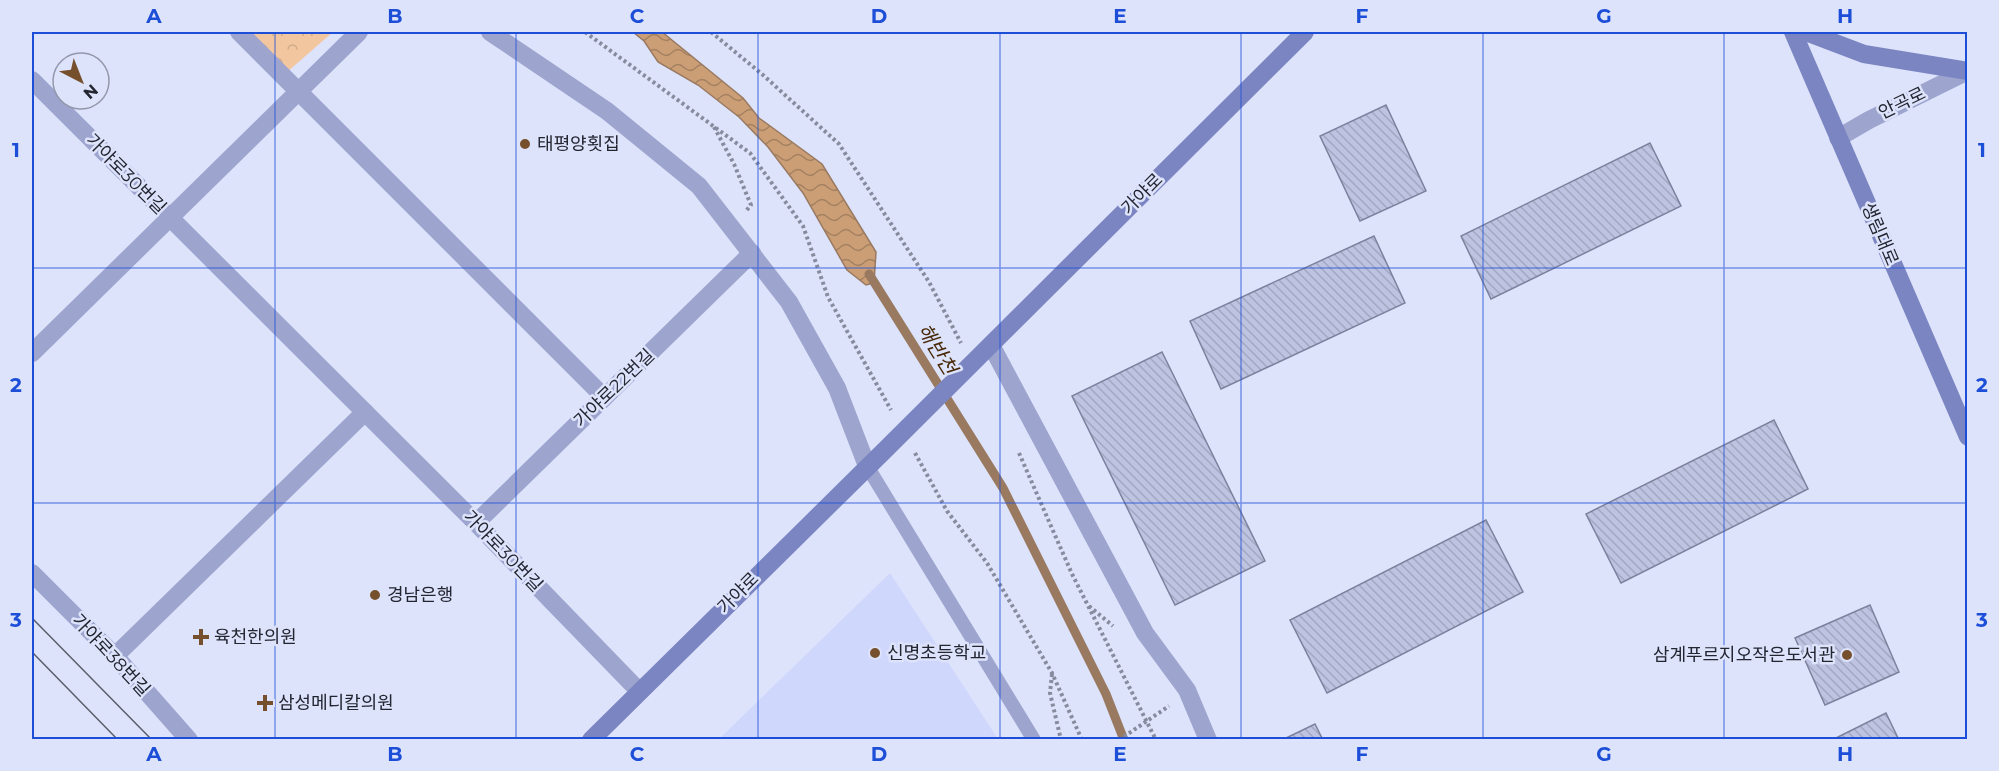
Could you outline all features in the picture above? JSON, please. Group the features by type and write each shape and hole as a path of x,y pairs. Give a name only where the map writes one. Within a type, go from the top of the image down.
{"main road":[{"path":"1281,55 1296,32"},
{"name":"가야로","path":"591,740 1305,32"},
{"name":"생림대로","path":"1793,32 1968,437"},
{"path":"1806,32 1864,54 1968,71"}],"street":[{"path":"239,32 604,397"},
{"path":"170,218 359,32"},
{"path":"490,32 607,111 699,186 789,302 837,388 867,466"},
{"name":"안곡로","path":"1838,138 1968,71"},
{"name":"가야로30번길","path":"32,80 476,523 639,691"},
{"name":"가야로30번길","path":"34,345 170,218"},
{"name":"가야로22번길","path":"476,523 752,253"},
{"path":"985,351 1145,633 1187,690 1208,740"},
{"path":"115,656 364,412"},
{"name":"가야로38번길","path":"32,573 115,656 189,740"}],"lane":[{"path":"867,466 1034,740"}],"path":[{"path":"585,32 750,153 803,226 828,297 896,419"},
{"path":"713,125 752,205 730,226"},
{"path":"913,450 947,511 987,564 1052,673 1082,740"},
{"path":"1052,673 1050,693 1061,740"},
{"path":"1119,740 1172,704"}],"shaded area":[{"name":"신명초등학교","path":"890,573 998,739 719,739"}],"green space":[{"path":"245,32 333,32 286,73"}],"water":[{"path":"633,32 662,32 743,98 759,118 822,164 876,252 874,283 866,285 847,270 803,193 768,147 739,117 698,85 658,62 644,41"}],"building":[{"path":"1386,105 1426,191 1360,221 1320,136"},
{"path":"1650,143 1681,206 1491,299 1461,236"},
{"path":"1374,236 1405,303 1221,389 1190,321"},
{"path":"1162,352 1265,561 1175,605 1072,396"},
{"path":"1774,420 1808,489 1621,583 1586,514"},
{"path":"1486,520 1523,592 1327,693 1290,620"},
{"name":"삼계푸르지오작은도서관","path":"1870,605 1899,672 1825,705 1795,638"},
{"path":"1886,713 1899,740 1832,740"},
{"path":"1315,724 1323,740 1282,740"}],"waterway":[{"name":"해반천","path":"869,274 1003,488 1106,694 1124,740"}],"tram line":[{"path":"32,618 152,740"},
{"path":"32,652 118,740"}],"place":[{"name":"태평양횟집","path":"525,144"},
{"name":"경남은행","path":"375,595"},
{"name":"육천한의원","path":"201,637"},
{"name":"신명초등학교","path":"875,653"},
{"name":"삼계푸르지오작은도서관","path":"1847,655"},
{"name":"삼성메디칼의원","path":"265,703"}]}
